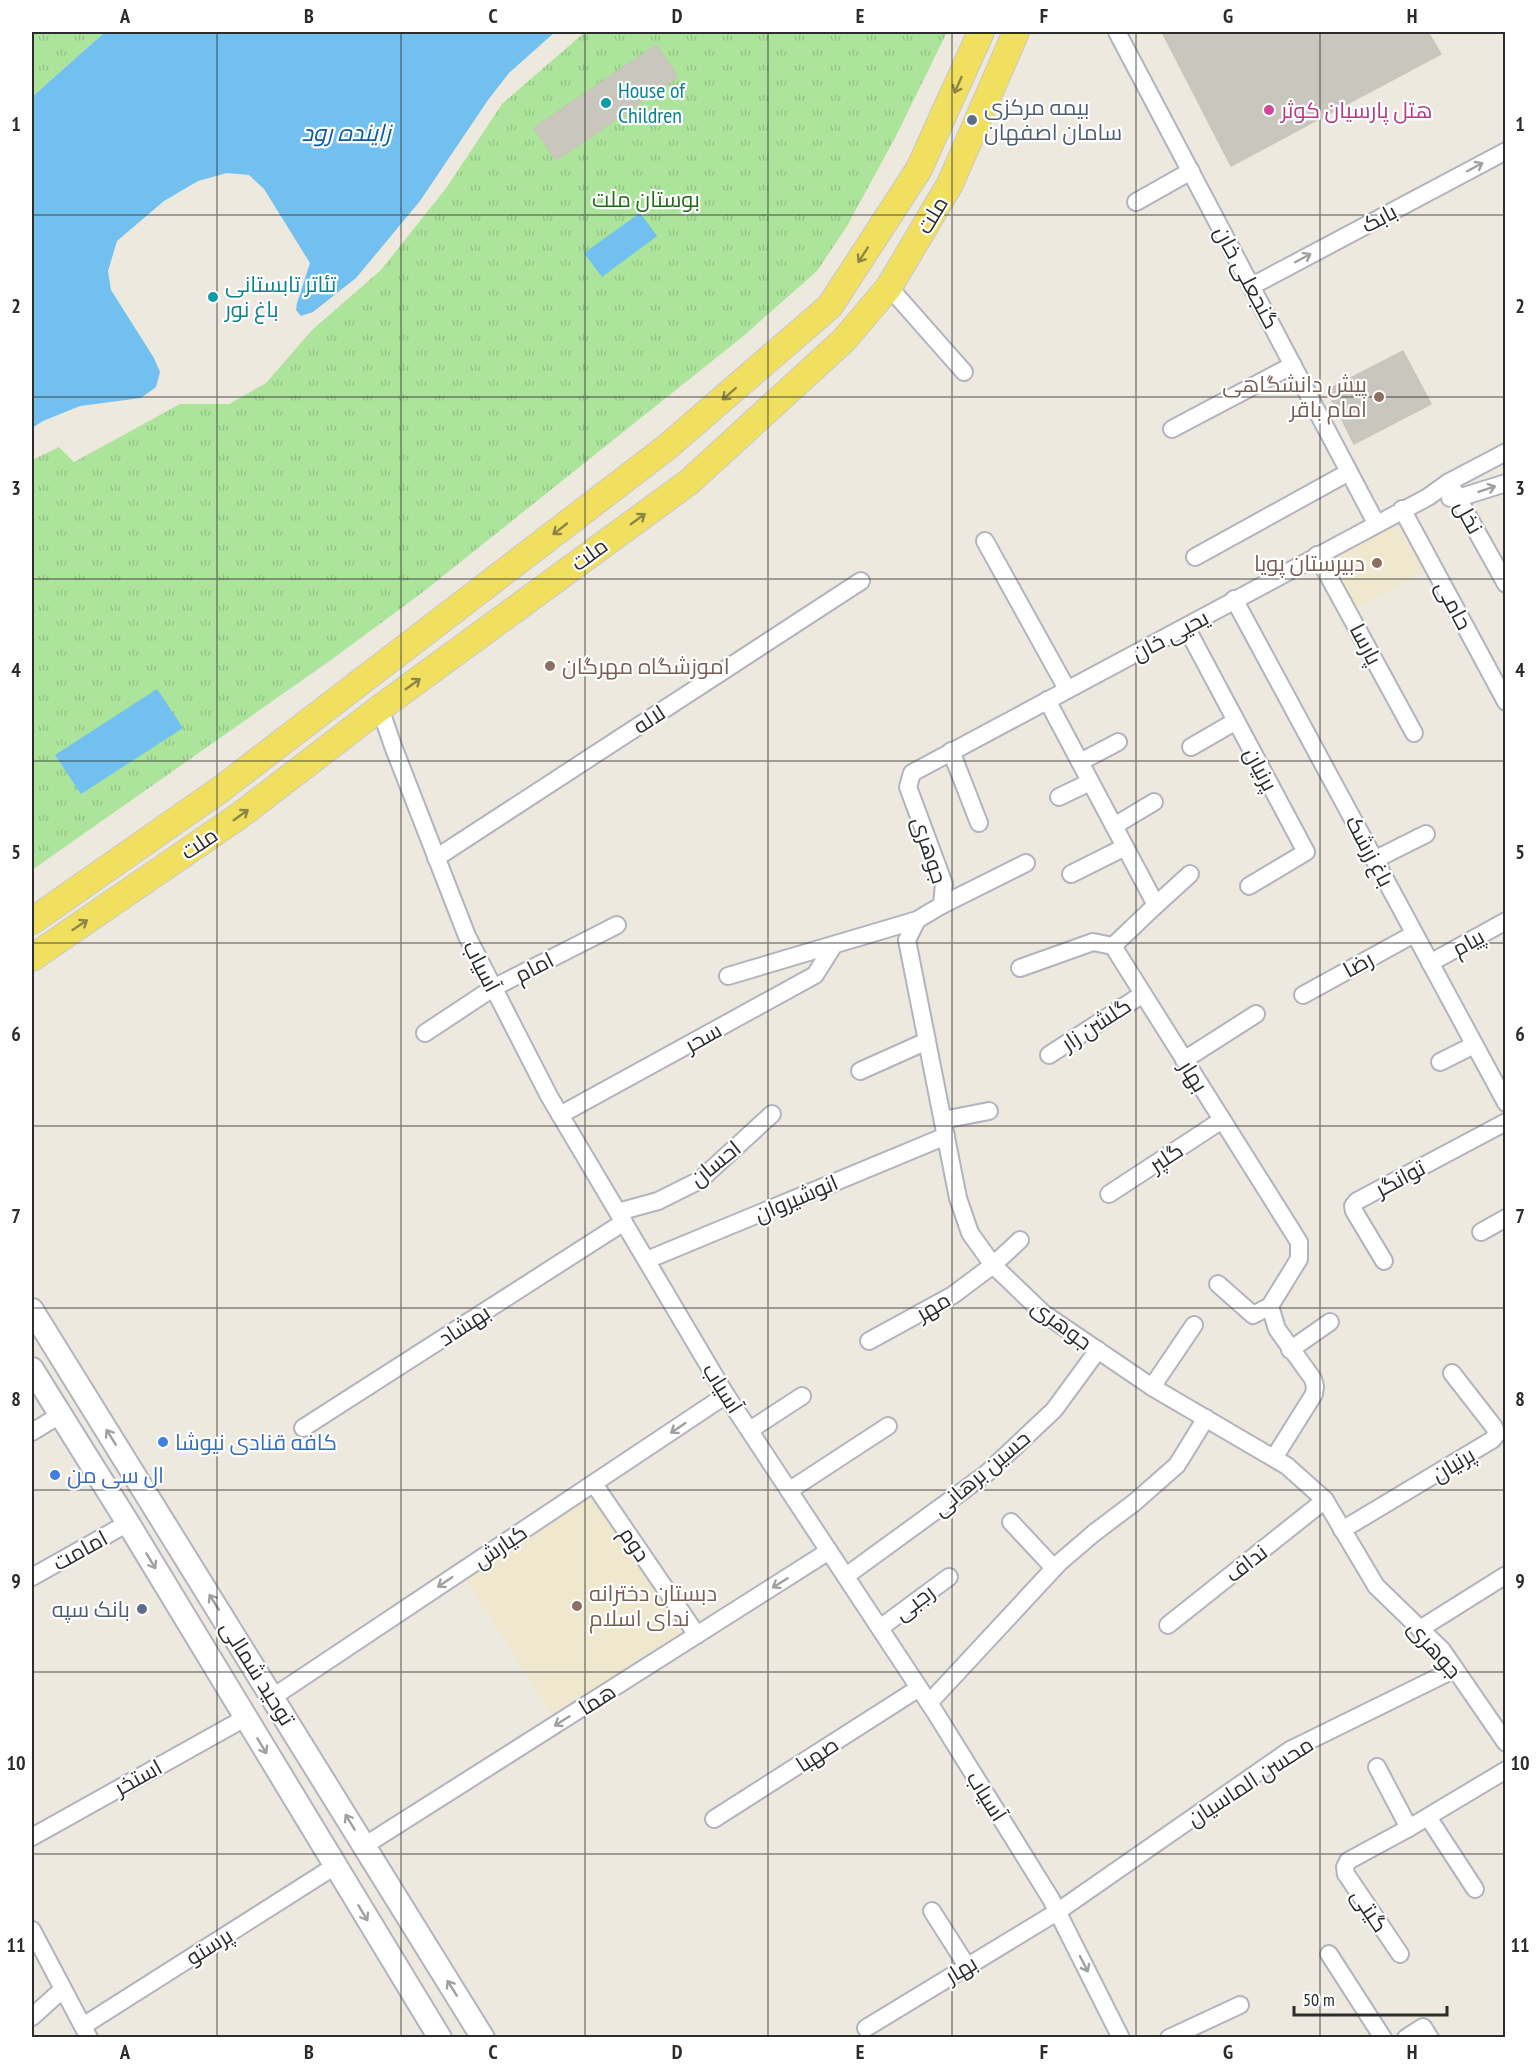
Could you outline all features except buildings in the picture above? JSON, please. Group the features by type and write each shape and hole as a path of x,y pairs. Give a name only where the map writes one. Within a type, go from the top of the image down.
{"main road":[{"name":"ملت","path":"32,921 220,789 667,447 830,306 920,169 981,32"},
{"name":"ملت","path":"32,958 239,816 380,708 689,482 844,340 889,287 950,184 1016,32"},
{"name":"توحید شمالی","path":"32,1310 483,2037"},
{"name":"توحید شمالی","path":"32,1369 440,2037"},
{"path":"276,1770 307,1752"}],"street":[{"name":"گنجعلی خان","path":"1118,32 1376,523"},
{"name":"بابک","path":"1252,286 1506,151"},
{"path":"1136,202 1191,171"},
{"path":"889,287 964,372"},
{"path":"1172,429 1293,365"},
{"name":"یحیی خان","path":"912,773 1428,497 1449,482 1506,452"},
{"path":"1195,557 1349,472"},
{"name":"نخل","path":"1449,482 1506,584"},
{"path":"1428,497 1458,498 1506,483"},
{"name":"حامی","path":"1402,509 1506,702"},
{"path":"986,541 1067,689"},
{"name":"پارسا","path":"1317,555 1414,733"},
{"name":"لاله","path":"436,858 861,581"},
{"name":"باغ زرشک","path":"1234,599 1506,1103"},
{"name":"پرنیان","path":"1186,627 1305,852 1249,886"},
{"path":"1047,700 1156,905"},
{"name":"آسیاب","path":"380,708 467,936 560,1116 726,1395 929,1703 1051,1899 1121,2037"},
{"path":"1191,747 1236,720"},
{"path":"1080,762 1118,742"},
{"path":"951,751 978,823"},
{"name":"جوهری","path":"912,773 909,787 944,884 942,905 917,920 907,940 958,1198 970,1233 993,1265 1043,1313 1152,1387 1287,1466 1325,1500 1376,1587 1442,1650 1506,1743"},
{"path":"1059,797 1090,782"},
{"path":"1114,826 1154,802"},
{"path":"1374,860 1426,834"},
{"path":"1071,874 1125,847"},
{"path":"942,905 1026,863"},
{"path":"1020,968 1093,942 1113,946 1190,874"},
{"path":"728,976 917,920"},
{"name":"پیام","path":"1430,963 1506,921"},
{"name":"امام","path":"424,1033 494,988 617,925"},
{"name":"رضا","path":"1302,995 1414,934"},
{"name":"سحر","path":"560,1116 815,975 834,945"},
{"name":"بهار","path":"1113,946 1299,1242 1299,1259 1270,1306"},
{"name":"گلشن زار","path":"1049,1055 1143,994"},
{"path":"1184,1060 1256,1014"},
{"path":"860,1071 927,1041"},
{"path":"1440,1062 1474,1045"},
{"name":"انوشیروان","path":"647,1260 944,1128 989,1111"},
{"name":"احسان","path":"621,1217 700,1180 772,1114"},
{"name":"گلپر","path":"1109,1194 1222,1120"},
{"name":"توانگر","path":"1384,1261 1354,1212 1353,1206 1357,1201 1506,1122"},
{"name":"بهشاد","path":"303,1428 621,1217"},
{"path":"1481,1232 1506,1218"},
{"name":"مهر","path":"869,1341 953,1295 993,1265 1020,1240"},
{"path":"1218,1284 1253,1315 1270,1306 1276,1329 1313,1379 1314,1394 1274,1458"},
{"path":"1290,1350 1330,1322"},
{"path":"1152,1387 1194,1325"},
{"name":"حسین برهانی","path":"846,1576 986,1474 1054,1410 1098,1350"},
{"name":"پرنیان","path":"1342,1530 1492,1440 1497,1434 1452,1373"},
{"name":"کیارش","path":"273,1696 726,1395"},
{"path":"750,1430 801,1396"},
{"path":"32,1432 60,1415"},
{"path":"929,1703 1054,1568 1177,1465 1206,1418"},
{"path":"790,1490 888,1426"},
{"name":"دوم","path":"594,1484 697,1635"},
{"name":"نداف","path":"1168,1625 1325,1500"},
{"path":"1011,1522 1054,1568"},
{"name":"امامت","path":"32,1577 128,1523"},
{"name":"هما","path":"364,1846 830,1551"},
{"path":"1420,1629 1506,1575"},
{"name":"رجبی","path":"880,1628 949,1577"},
{"name":"محسن الماسیان","path":"1057,1912 1290,1750 1455,1669"},
{"name":"صهبا","path":"714,1819 919,1688"},
{"name":"استخر","path":"32,1837 245,1718"},
{"path":"1377,1767 1409,1828"},
{"name":"گیتی","path":"1400,1954 1346,1874 1345,1867 1348,1861 1409,1828 1506,1770"},
{"path":"1428,1817 1475,1889"},
{"name":"پرستو","path":"86,2032 335,1866"},
{"path":"932,1911 967,1966"},
{"name":"بهار","path":"866,2028 1057,1912"},
{"path":"32,1930 86,2032"},
{"path":"1329,1954 1383,2037"},
{"path":"32,2018 63,1989"},
{"path":"1168,2037 1240,2005"},
{"path":"1406,2037 1424,2027 1430,2037"}],"shaded area":[{"name":"دبیرستان پویا","path":"1399,518 1427,570 1356,609 1328,556"},
{"name":"دبستان دخترانه ندای اسلام","path":"595,1494 691,1633 555,1720 465,1579"}],"green space":[{"path":"32,32 105,32 32,97"},
{"name":"بوستان ملت","path":"585,32 947,32 896,136 847,226 817,271 741,338 423,592 331,660 32,870 32,460 59,447 74,462 180,404 229,404 266,383 312,330 381,270 447,187 502,104"}],"water":[{"name":"زاینده رود","path":"105,32 555,32 509,73 488,100 420,201 356,278 313,312 301,316 296,310 310,263 264,189 249,175 227,173 198,181 164,201 117,241 108,271 111,290 154,358 160,372 156,387 141,398 80,406 32,428 32,97"},
{"path":"640,213 657,236 602,277 584,253"},
{"path":"157,689 183,728 81,794 55,755"}],"place":[{"name":"House of Children","path":"606,103"},
{"name":"هتل پارسیان کوثر","path":"1269,110"},
{"name":"بیمه مرکزی سامان اصفهان","path":"972,120"},
{"name":"تئاتر تابستانی باغ نور","path":"213,297"},
{"name":"پیش دانشگاهی امام باقر","path":"1379,397"},
{"name":"دبیرستان پویا","path":"1377,563"},
{"name":"اموزشگاه مهرگان","path":"550,666"},
{"name":"کافه قنادی نیوشا","path":"163,1442"},
{"name":"ال سی من","path":"55,1475"},
{"name":"دبستان دخترانه ندای اسلام","path":"577,1606"},
{"name":"بانک سپه","path":"142,1609"}]}
